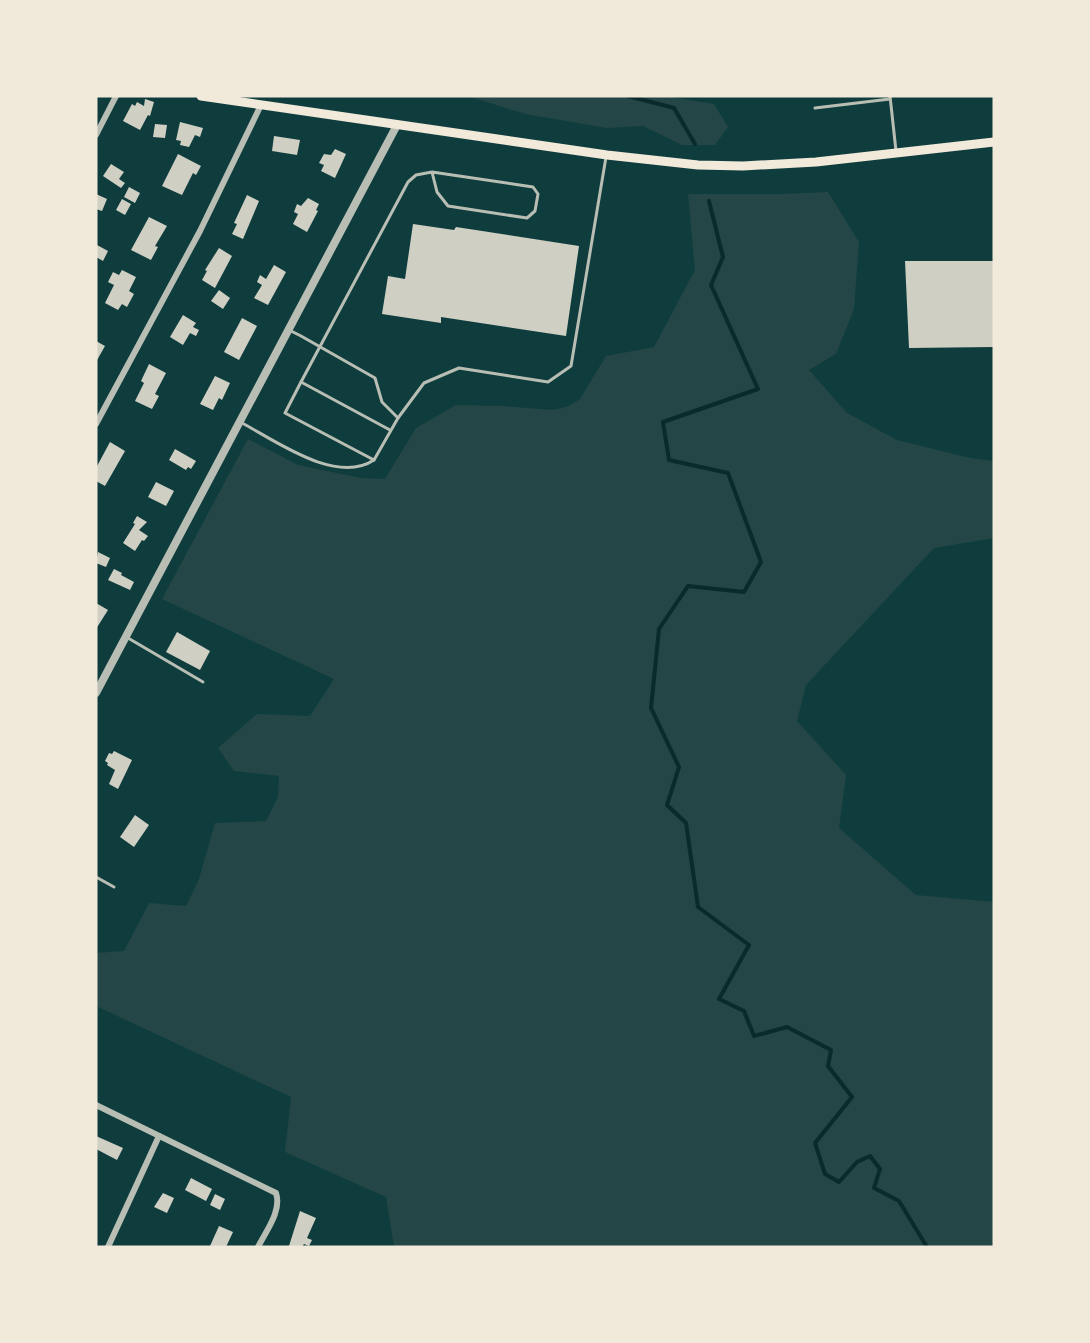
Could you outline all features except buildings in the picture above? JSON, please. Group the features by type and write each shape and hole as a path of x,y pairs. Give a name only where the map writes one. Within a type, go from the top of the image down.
{"main road":[{"path":"201,96 251,100 261,105 607,156 698,165 742,166 816,162 994,142"}],"street":[{"path":"96,135 116,96"},
{"path":"96,424 200,231 261,105"},
{"path":"96,693 397,125"},
{"path":"96,1105 276,1193 279,1200 275,1214 258,1247"},
{"path":"108,1247 159,1136"}],"lane":[{"path":"815,108 890,98 896,153"},
{"path":"240,422 310,460 335,466 364,467 374,460 390,430 424,383 459,368 548,382 571,366 607,156"},
{"path":"374,460 285,413 408,182 416,174 432,172 533,187 538,194 535,211 527,218 448,206 436,192 432,172"},
{"path":"289,330 375,378 382,402 398,418"},
{"path":"302,382 390,430"},
{"path":"126,637 203,682"},
{"path":"96,877 114,887"}],"shaded area":[{"path":"467,96 665,96 714,104 728,127 715,145 682,145 643,126 607,128 525,114"},
{"path":"828,192 859,242 854,309 836,354 809,370 847,413 897,440 970,458 994,461 994,538 934,548 806,685 797,721 846,775 839,828 916,895 994,902 994,1247 394,1247 386,1197 285,1152 291,1097 96,1006 96,953 124,951 149,903 186,906 199,879 215,823 266,821 278,797 279,776 234,771 218,748 257,714 310,716 334,679 162,599 248,439 298,465 361,478 385,479 416,428 456,405 554,410 569,406 580,399 606,356 654,347 695,270 688,194"}],"waterway":[{"path":"628,96 674,108 695,144"},
{"path":"709,201 723,257 711,285 758,389 663,422 669,460 728,473 761,562 744,592 688,586 659,629 651,708 679,767 667,805 686,823 698,907 749,945 719,999 744,1011 754,1036 787,1027 831,1050 828,1066 852,1097 815,1143 825,1174 839,1182 857,1162 870,1156 880,1169 874,1188 899,1201 927,1247"}]}
